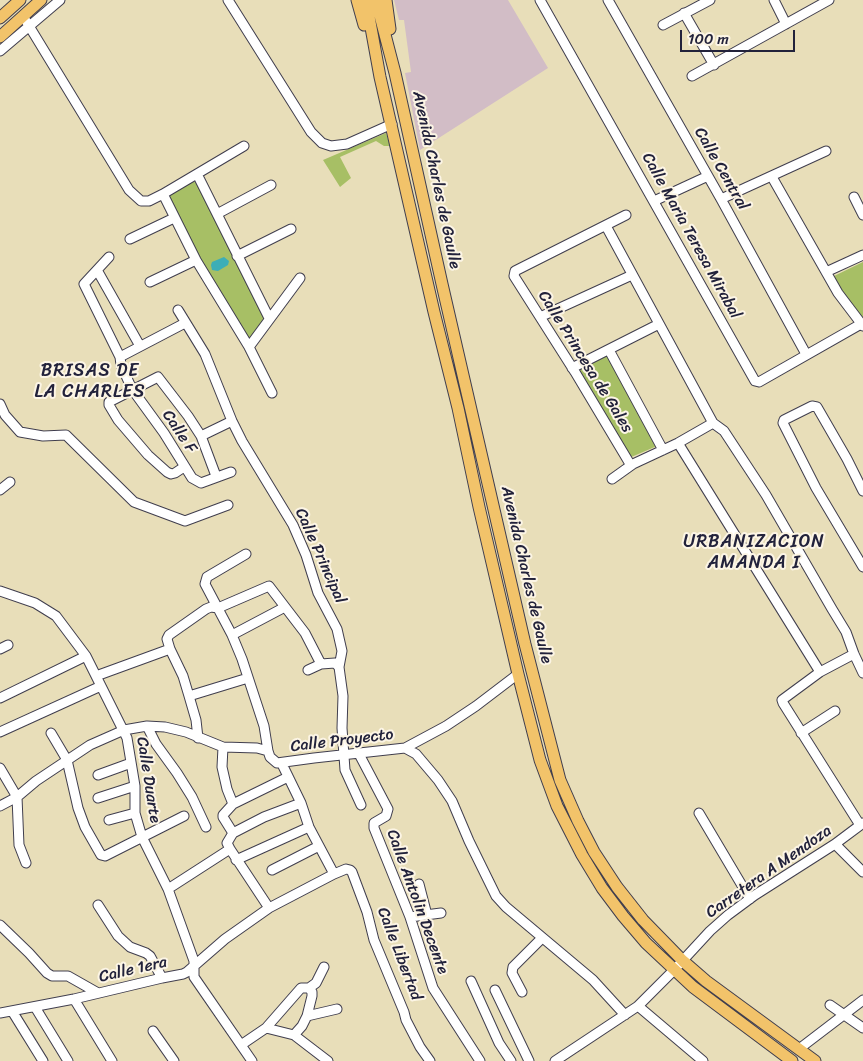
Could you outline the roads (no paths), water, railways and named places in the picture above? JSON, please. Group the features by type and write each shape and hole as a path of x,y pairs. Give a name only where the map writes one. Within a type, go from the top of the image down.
{"main road":[{"path":"0,18 20,0"},
{"path":"0,37 26,21 41,0"},
{"path":"356,0 380,77"},
{"name":"Avenida Charles de Gaulle","path":"366,0 380,77 518,674 534,738 557,806 582,855 610,900 646,942 693,987 792,1061"},
{"name":"Avenida Charles de Gaulle","path":"376,0 395,73 537,695 560,780 590,844 603,866 634,909 683,961 706,981 815,1061"},
{"path":"386,0 395,73"},
{"path":"496,576 509,572"},
{"path":"525,697 537,695"}],"street":[{"path":"0,51 26,21 45,14 60,0"},
{"path":"228,0 311,132 322,143 331,146 347,144 392,124"},
{"name":"Calle Maria Teresa Mirabal","path":"540,0 755,381 758,382 862,325"},
{"name":"Calle Central","path":"608,0 806,354"},
{"path":"663,25 710,0"},
{"path":"774,0 786,24"},
{"path":"692,76 829,0"},
{"path":"684,13 714,64"},
{"path":"26,21 129,190 140,201 149,201 163,194 244,146"},
{"path":"721,199 826,151"},
{"path":"197,174 269,318"},
{"path":"654,201 708,176"},
{"path":"772,176 838,292 862,325"},
{"path":"217,214 271,185"},
{"path":"163,194 196,260 249,347 272,393"},
{"path":"854,197 863,216"},
{"path":"626,215 606,226 714,423 724,431 766,495 846,632 863,673"},
{"path":"130,238 174,218"},
{"name":"Calle Princesa de Gales","path":"606,226 515,271 514,276 631,464"},
{"path":"237,256 291,228"},
{"path":"826,272 863,255"},
{"path":"109,257 97,270 140,346"},
{"path":"150,282 196,260"},
{"name":"Calle F","path":"97,270 84,283 120,357 121,365 132,389 141,403 164,433 184,467 196,482 201,483 231,472"},
{"path":"540,317 632,275"},
{"path":"249,347 300,278"},
{"name":"Calle Principal","path":"178,310 205,354 242,442 293,526 306,555 318,593 337,630 342,651 339,666 343,696 342,728 347,774 361,805"},
{"path":"120,357 185,323"},
{"path":"572,368 659,324"},
{"path":"609,350 664,450"},
{"path":"184,467 175,473 167,472 148,455 118,420 109,402 157,376 201,436 216,476"},
{"path":"0,404 2,416 20,432 43,436 66,435 134,502 186,521 228,505"},
{"path":"863,491 847,458 817,407 812,406 784,420 783,422 816,488 863,567"},
{"path":"201,436 232,421"},
{"path":"612,479 631,464 664,450 714,423"},
{"path":"678,443 820,672"},
{"path":"0,490 10,482"},
{"path":"246,554 207,577 205,584 232,635 264,726 268,751"},
{"path":"198,738 196,720 183,676 167,639 169,635 206,609 218,608 267,586 271,586 305,633 321,664"},
{"name":"Calle Duarte","path":"0,591 35,603 56,616 86,656 124,730 131,763 135,813 142,837 168,889 194,961 194,977 252,1061"},
{"path":"232,635 285,607"},
{"path":"96,676 170,648"},
{"path":"854,654 820,672 782,700 801,733 861,824"},
{"path":"0,698 86,656"},
{"path":"308,670 321,664 335,663 339,666"},
{"name":"Calle Proyecto","path":"0,806 17,797 36,781 90,745 124,730 147,726 165,727 186,732 222,747 257,748 268,751 273,760 282,764 314,758 405,748 446,726 518,674"},
{"path":"189,696 248,678"},
{"path":"0,732 101,686"},
{"path":"801,733 835,711"},
{"path":"147,726 156,744 192,797 206,827"},
{"path":"50,733 67,760 85,827 100,855 105,856 184,816"},
{"path":"222,747 222,767 233,804"},
{"path":"405,748 416,754 438,780 452,801 496,896 506,907 593,980 625,1015"},
{"name":"Calle Antolin Decente","path":"359,754 388,809 386,816 374,823 374,828 410,918 435,993 480,1061"},
{"path":"98,775 131,763"},
{"path":"282,764 301,803 309,827 334,874"},
{"path":"0,768 17,797 19,845 26,863"},
{"path":"233,833 223,815 233,804 288,777"},
{"path":"98,798 134,786"},
{"path":"270,908 227,844 233,833 264,817 301,803"},
{"path":"109,820 135,813"},
{"path":"699,813 750,899"},
{"name":"Carretera A Mendoza","path":"555,1061 638,1006 710,931 750,899 835,844 861,824"},
{"path":"236,860 309,827"},
{"path":"835,844 863,872"},
{"path":"272,870 319,846"},
{"path":"168,889 230,849"},
{"name":"Calle Libertad","path":"334,874 346,869 352,872 367,912 374,940 406,1020 420,1047 430,1061"},
{"name":"Calle 1era","path":"0,1013 74,999 183,974 225,939 270,908 334,874"},
{"path":"419,884 427,915"},
{"path":"98,905 118,936 130,947 150,956 162,978"},
{"path":"410,918 441,913"},
{"path":"0,925 47,974 52,976 68,976 98,993"},
{"path":"522,992 512,973 513,967 542,938"},
{"path":"241,1044 266,1028 302,988 309,988 316,983 324,967"},
{"path":"471,980 499,1043 511,1061"},
{"path":"294,1035 302,1026 307,1016 312,996 309,988"},
{"path":"495,990 529,1061"},
{"path":"74,999 112,1061"},
{"path":"799,1049 863,1000"},
{"path":"830,1005 863,1028"},
{"path":"638,1006 702,1061"},
{"path":"35,1007 68,1061"},
{"path":"307,1016 338,1008"},
{"path":"12,1011 43,1061"},
{"path":"266,1028 294,1035 328,1061"},
{"path":"153,1031 174,1061"}],"water":[{"path":"224,257 229,261 228,265 218,271 212,270 212,262"}],"district":[{"name":"BRISAS DE LA CHARLES","path":"90,381"},
{"name":"URBANIZACION AMANDA I","path":"754,552"}]}
